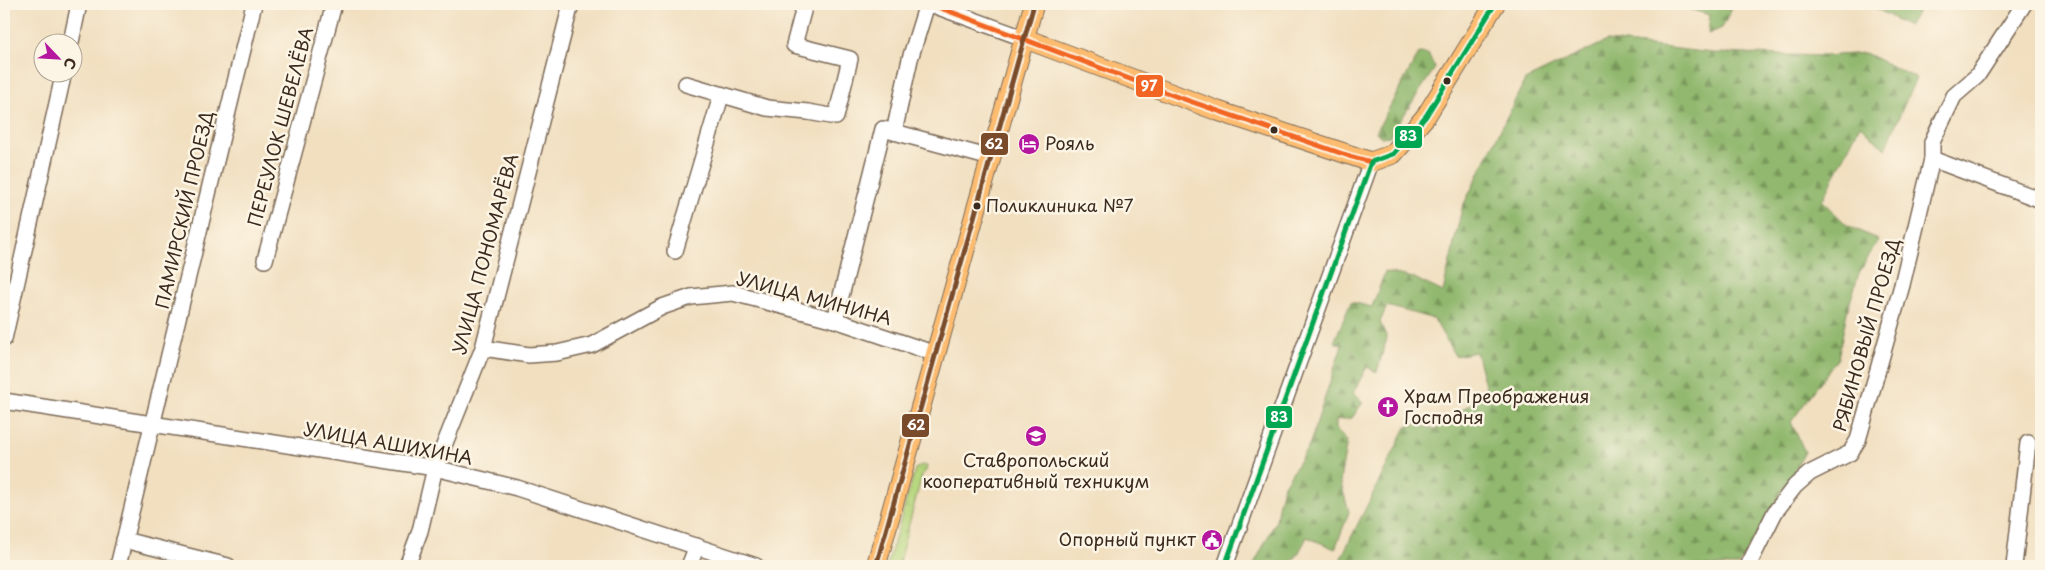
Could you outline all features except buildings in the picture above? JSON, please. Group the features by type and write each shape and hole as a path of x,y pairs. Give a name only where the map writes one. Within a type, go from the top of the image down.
{"main road":[{"path":"876,566 1026,38 1034,4"},
{"path":"1026,38 1201,105 1371,162 1393,154 1426,116 1495,4"}],"street":[{"path":"73,32 80,4"},
{"name":"ПАМИРСКИЙ ПРОЕЗД","path":"118,566 254,4"},
{"name":"ПЕРЕУЛОК ШЕВЕЛЁВА","path":"265,260 334,4"},
{"name":"УЛИЦА ПОНОМАРЁВА","path":"407,566 420,531 435,468 483,348 571,4"},
{"path":"686,84 721,96 767,108 836,117 850,59 794,45 805,4"},
{"path":"894,132 910,59 929,4 1026,38"},
{"name":"РЯБИНОВЫЙ ПРОЕЗД","path":"1748,566 1775,512 1795,486 1810,473 1850,453 1858,440 1902,285 1932,159 1932,142 1954,96 1977,76 2024,4"},
{"path":"4,339 62,82"},
{"path":"675,250 721,96"},
{"path":"835,320 883,129 991,158"},
{"path":"1932,159 2041,200"},
{"path":"1225,566 1371,162"},
{"name":"УЛИЦА МИНИНА","path":"483,348 529,355 557,353 592,345 662,307 691,297 733,294 835,320 936,354"},
{"name":"УЛИЦА АШИХИНА","path":"4,401 435,468 517,488 756,566"},
{"path":"2014,566 2028,443"},
{"path":"124,540 228,566"},
{"path":"689,566 697,546"}],"green space":[{"path":"1671,4 1734,4 1722,28 1708,34 1710,15"},
{"path":"1873,4 1923,4 1908,26 1875,8"},
{"path":"1607,41 1713,53 1826,56 1865,53 1916,78 1885,149 1860,125 1822,201 1847,225 1878,240 1859,273 1847,312 1838,358 1791,422 1805,452 1738,566 1337,566 1406,427 1416,424 1435,429 1487,392 1476,352 1455,356 1434,319 1387,306 1380,322 1387,338 1377,372 1367,367 1353,393 1363,402 1352,418 1336,420 1336,430 1347,441 1340,480 1349,512 1335,549 1307,537 1297,556 1286,566 1253,566 1276,521 1284,485 1309,446 1342,345 1334,342 1351,302 1372,307 1385,272 1414,278 1443,292 1462,208 1525,80"},
{"path":"1419,53 1428,54 1435,68 1390,136 1381,137 1376,132"},
{"path":"921,465 927,466 926,471 922,475 898,566 887,566 915,469"}],"transit line":[{"name":"97","path":"930,4 1175,96 1371,162"},
{"name":"62","path":"876,566 1034,4"},
{"name":"83","path":"1225,566 1371,162 1393,154 1426,116 1495,4"}],"place":[{"name":"Рояль","path":"1029,144"},
{"name":"Поликлиника №7","path":"977,206"},
{"name":"Храм Преображения Господня","path":"1388,407"},
{"name":"Ставропольский кооперативный техникум","path":"1036,436"},
{"name":"Опорный пункт","path":"1212,540"}]}
